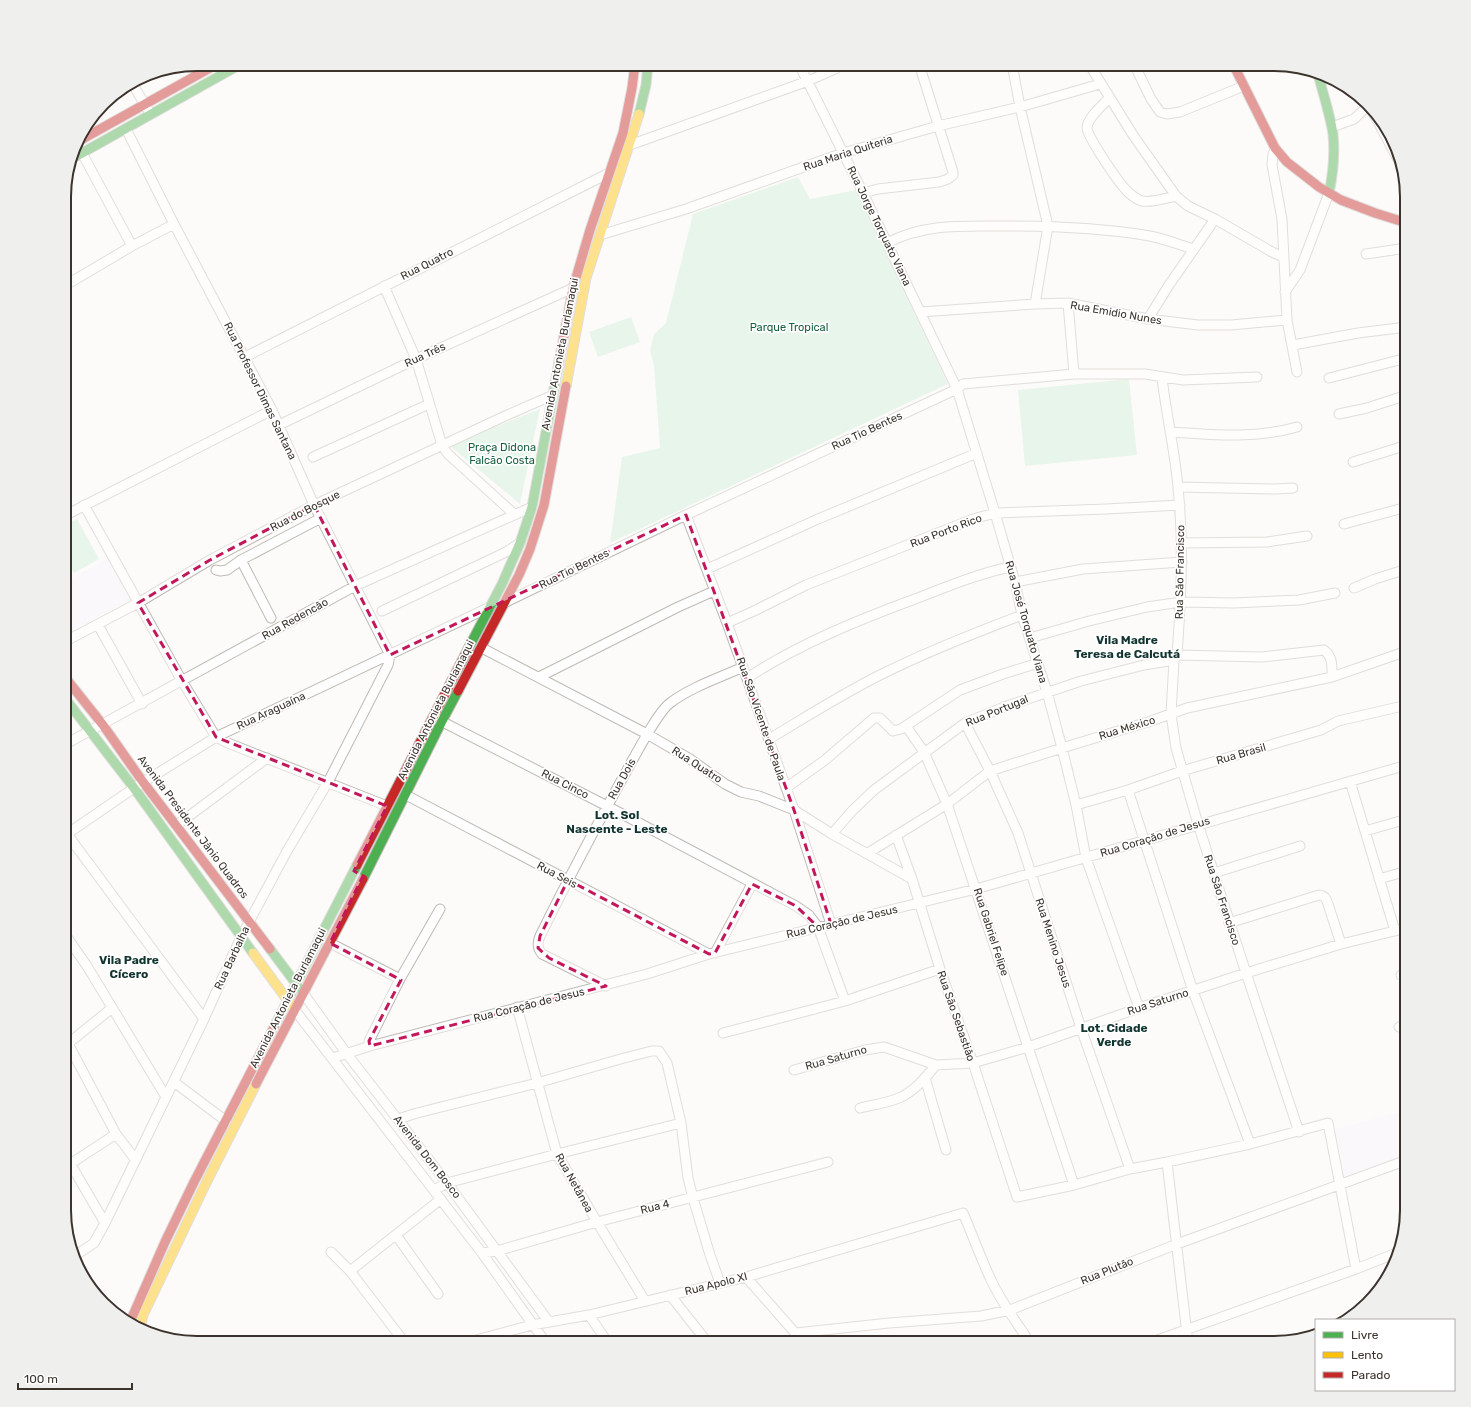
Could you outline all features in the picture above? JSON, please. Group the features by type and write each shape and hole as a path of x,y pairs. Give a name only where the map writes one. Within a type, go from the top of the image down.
{"main road":[{"path":"87,137 205,71"},
{"path":"79,155 229,71"},
{"name":"Avenida Antonieta Burlamaqui","path":"132,1318 164,1242 483,621 520,543 532,507 573,288 594,217 623,133 634,71"},
{"name":"Avenida Antonieta Burlamaqui","path":"141,1323 143,1315 178,1240 294,1009 330,943 442,721 482,648 530,548 544,505 586,278 630,145 644,95 647,71"},
{"path":"1237,71 1275,148 1287,162 1329,193 1356,206 1400,221"},
{"path":"1319,80 1332,127 1334,168 1329,193"},
{"path":"594,217 605,220"},
{"path":"589,233 600,235"},
{"path":"539,469 550,471"},
{"path":"535,488 547,489"},
{"path":"490,607 504,603"},
{"path":"483,621 493,625"},
{"name":"Avenida Presidente Jânio Quadros","path":"71,685 103,725 143,782 303,993"},
{"path":"71,706 134,788 294,1009"},
{"path":"354,871 364,876"}],"street":[{"name":"Rua Jorge Torquato Viana","path":"803,71 957,389"},
{"path":"630,145 833,71"},
{"path":"863,193 878,189 946,180 952,177 953,172 920,71"},
{"path":"1013,71 1020,107 1048,226 1035,304"},
{"path":"1093,71 1133,135 1176,196 1188,206 1216,219 1283,257"},
{"path":"1137,71 1153,103 1160,112 1167,114 1180,112 1244,86"},
{"name":"Rua Maria Quiteria","path":"600,235 686,209 843,153 938,126 1020,107 1100,84"},
{"path":"135,88 151,115"},
{"path":"1109,98 1089,122 1087,128 1096,146 1119,182 1133,197 1142,201 1176,196"},
{"path":"1332,127 1354,119 1364,109"},
{"name":"Rua Professor Dimas Santana","path":"126,129 174,224 272,410 314,504 390,655"},
{"path":"1275,148 1272,165 1282,219 1287,320 1297,372"},
{"path":"82,153 132,246"},
{"name":"Rua Quatro","path":"245,357 609,173"},
{"path":"1285,292 1300,270 1329,193"},
{"path":"1148,319 1169,285 1216,219"},
{"path":"71,280 174,224"},
{"path":"887,243 922,230 942,226 1048,226 1112,231 1151,236 1194,249"},
{"path":"1366,254 1400,249"},
{"path":"384,286 416,359 442,445 448,454 514,514"},
{"name":"Rua Três","path":"279,425 416,359 573,288"},
{"path":"1068,303 1074,374"},
{"name":"Rua Emidio Nunes","path":"920,312 1068,303 1148,319 1178,323 1231,325 1287,320"},
{"path":"1293,345 1358,333 1400,328"},
{"path":"1329,378 1400,360"},
{"name":"Rua Tio Bentes","path":"504,603 957,389 963,384 1074,374 1145,374 1183,380 1257,377"},
{"name":"Rua São Francisco","path":"1162,377 1164,400 1178,487 1182,543 1181,602 1171,714 1176,748 1182,771 1246,973"},
{"name":"Rua José Torquato Viana","path":"957,389 1015,582 1022,614 1047,692 1076,805 1086,858"},
{"name":"Rua do Bosque","path":"71,638 138,603 210,560 314,504 553,395"},
{"path":"1339,414 1366,408 1400,396"},
{"path":"313,457 429,404"},
{"path":"71,512 272,410"},
{"path":"1170,432 1245,436 1277,432 1297,427"},
{"path":"1353,462 1400,447"},
{"path":"707,569 818,519 977,453"},
{"path":"1178,487 1293,488"},
{"path":"84,505 182,681 216,737 387,806"},
{"name":"Rua Porto Rico","path":"727,623 806,585 973,519 995,513 1180,505"},
{"name":"Rua Redencão","path":"71,741 142,704 355,586 532,507"},
{"path":"1344,524 1400,509"},
{"name":"Rua São Vicente de Paula","path":"686,516 769,739 794,810 830,924"},
{"path":"216,570 228,570 241,560 321,518"},
{"path":"1182,543 1267,542 1307,536"},
{"path":"382,611 506,552 520,543"},
{"path":"241,560 271,618"},
{"path":"1015,582 1082,569 1182,562"},
{"path":"747,678 812,642 869,616 965,579 994,570 1010,567"},
{"path":"1354,588 1400,572"},
{"path":"539,677 678,607 714,591"},
{"path":"1030,638 1117,613 1147,607 1181,602 1268,602 1299,600 1335,593"},
{"name":"Rua Araguaína","path":"71,832 143,782 216,737 490,607"},
{"path":"769,739 845,693 881,674 971,634 1022,614"},
{"path":"98,625 142,704"},
{"name":"Rua Quatro","path":"482,648 647,734 690,759 726,784 741,792 759,796 794,810 832,834 868,853 885,865 912,879"},
{"name":"Rua Portugal","path":"832,834 874,790 965,723 1047,692 1116,672 1176,657 1262,658 1324,650 1328,653 1332,660 1332,677"},
{"name":"Rua México","path":"868,853 947,804 990,771 1187,708 1332,677 1400,653"},
{"name":"Rua Barbalha","path":"79,1252 94,1243 105,1223 204,1020 241,937 287,851 328,782 388,665 390,655"},
{"path":"786,788 825,760 874,718 880,718 893,730 901,729 960,690 1038,663"},
{"name":"Rua Dois","path":"606,986 542,954 538,948 540,936 607,806 647,734 668,703 695,688 743,667"},
{"name":"Rua Brasil","path":"1076,805 1128,790 1182,771 1314,732 1338,721 1400,707"},
{"name":"Rua Cinco","path":"433,717 607,806 796,906 809,915 818,926"},
{"name":"Rua Menino Jesus","path":"965,723 990,771 1018,833 1081,1028 1130,1169"},
{"name":"Rua Gabriel Felipe","path":"906,726 924,752 947,804 1074,1185"},
{"path":"177,825 267,758"},
{"name":"Rua Coração de Jesus","path":"333,1058 370,1046 517,1007 606,986 712,953 818,926 976,889 1400,767"},
{"path":"1350,781 1395,931"},
{"path":"1128,790 1193,991 1250,1144"},
{"name":"Rua Seis","path":"406,795 568,880 712,953"},
{"path":"1365,831 1400,821"},
{"name":"Rua São Sebastião","path":"896,835 912,879 940,969 1017,1197 1074,1185"},
{"path":"71,842 204,1020"},
{"path":"1214,873 1300,846"},
{"path":"1086,858 1139,1008"},
{"path":"1379,879 1400,873"},
{"path":"712,953 752,884"},
{"path":"1230,922 1319,895 1326,898 1341,944"},
{"path":"370,1046 369,1041 400,979 440,909"},
{"path":"818,926 845,1001"},
{"name":"Rua Saturno","path":"794,1070 865,1050 884,1047 936,1064 973,1063 1028,1047 1139,1008 1246,973 1341,944 1400,930"},
{"path":"71,943 87,966 166,1097"},
{"path":"330,943 400,979"},
{"path":"723,1033 845,1001 940,969"},
{"path":"1246,973 1299,1132"},
{"name":"Avenida Dom Bosco","path":"303,993 347,1054 447,1183 549,1322"},
{"name":"Rua Netânea","path":"517,1007 557,1154 645,1301"},
{"path":"71,1038 112,1008"},
{"name":"Avenida Dom Bosco","path":"294,1009 482,1253 541,1336"},
{"path":"71,1051 116,1134 135,1159"},
{"path":"398,1119 537,1083 624,1058 652,1051 659,1051 667,1063 681,1123 688,1178 710,1255 720,1283"},
{"path":"860,1108 899,1098 911,1091 936,1064"},
{"path":"924,1078 946,1150"},
{"path":"174,1082 226,1121"},
{"path":"434,1190 447,1183 681,1123"},
{"path":"1074,1185 1130,1169 1250,1144 1328,1123 1356,1269"},
{"path":"71,1163 116,1134"},
{"name":"Rua 4","path":"482,1253 497,1251 597,1222 828,1162"},
{"path":"1167,1162 1187,1336"},
{"name":"Rua Plutão","path":"796,1333 889,1323 981,1316 1010,1310 1177,1244 1400,1163"},
{"path":"71,1172 105,1223"},
{"path":"350,1271 441,1199"},
{"name":"Rua Apolo XI","path":"491,1336 532,1325 589,1314 746,1277 963,1213 992,1282 1004,1303 1010,1310"},
{"path":"396,1235 438,1294"},
{"path":"331,1252 350,1271 400,1336"},
{"path":"1168,1336 1356,1269 1391,1255"},
{"path":"746,1277 798,1336"},
{"path":"670,1295 702,1336"},
{"path":"1010,1310 1026,1336"},
{"path":"589,1314 603,1336"}],"highlighted area":[{"path":"314,505 390,655 686,515 794,810 831,924 818,927 796,906 752,884 715,953 709,954 568,880 540,936 538,948 549,958 606,986 370,1046 369,1041 401,980 330,943 363,876 354,871 387,806 216,737 138,603 210,560"}],"shaded area":[{"path":"108,558 130,600 71,631 71,578"},
{"path":"1400,1112 1400,1157 1345,1178 1335,1129"}],"green space":[{"name":"Parque Tropical","path":"798,177 810,199 856,190 948,384 610,543 622,457 660,448 654,366 650,350 654,334 666,323 693,214"},
{"path":"631,317 640,342 598,357 589,332"},
{"path":"1129,379 1137,455 1025,466 1018,390"},
{"name":"Praça Didona Falcão Costa","path":"540,409 520,504 449,445"},
{"path":"77,519 99,559 74,573 71,567 71,522"}],"traffic: fast":[{"path":"79,155 228,71"},
{"path":"639,114 646,85 647,71"},
{"path":"1320,80 1333,134 1334,149 1332,179 1329,193"},
{"path":"468,649 502,584 520,543 532,507 559,362"},
{"path":"363,879 458,691"},
{"path":"71,706 134,788 253,953"},
{"path":"274,1027 357,865"},
{"path":"270,949 300,989"}],"traffic: slow":[{"path":"566,386 586,278 639,114"},
{"path":"253,953 291,1005"},
{"path":"141,1323 143,1315 206,1183 256,1084"}],"traffic: jam":[{"path":"87,136 204,71"},
{"path":"559,362 573,288 590,230 623,133 634,71"},
{"path":"1236,71 1275,148 1287,162 1319,187 1341,200 1400,221"},
{"path":"458,691 519,575 530,549 544,505 566,386"},
{"path":"357,865 468,649"},
{"path":"71,685 103,725 143,782 270,949"},
{"path":"256,1084 363,879"},
{"path":"132,1318 165,1242 194,1182 274,1027"}],"district":[{"name":"Vila Madre Teresa de Calcutá","path":"1127,647"},
{"name":"Lot. Sol Nascente - Leste","path":"617,822"},
{"name":"Vila Padre Cícero","path":"129,967"},
{"name":"Lot. Cidade Verde","path":"1114,1035"}]}
